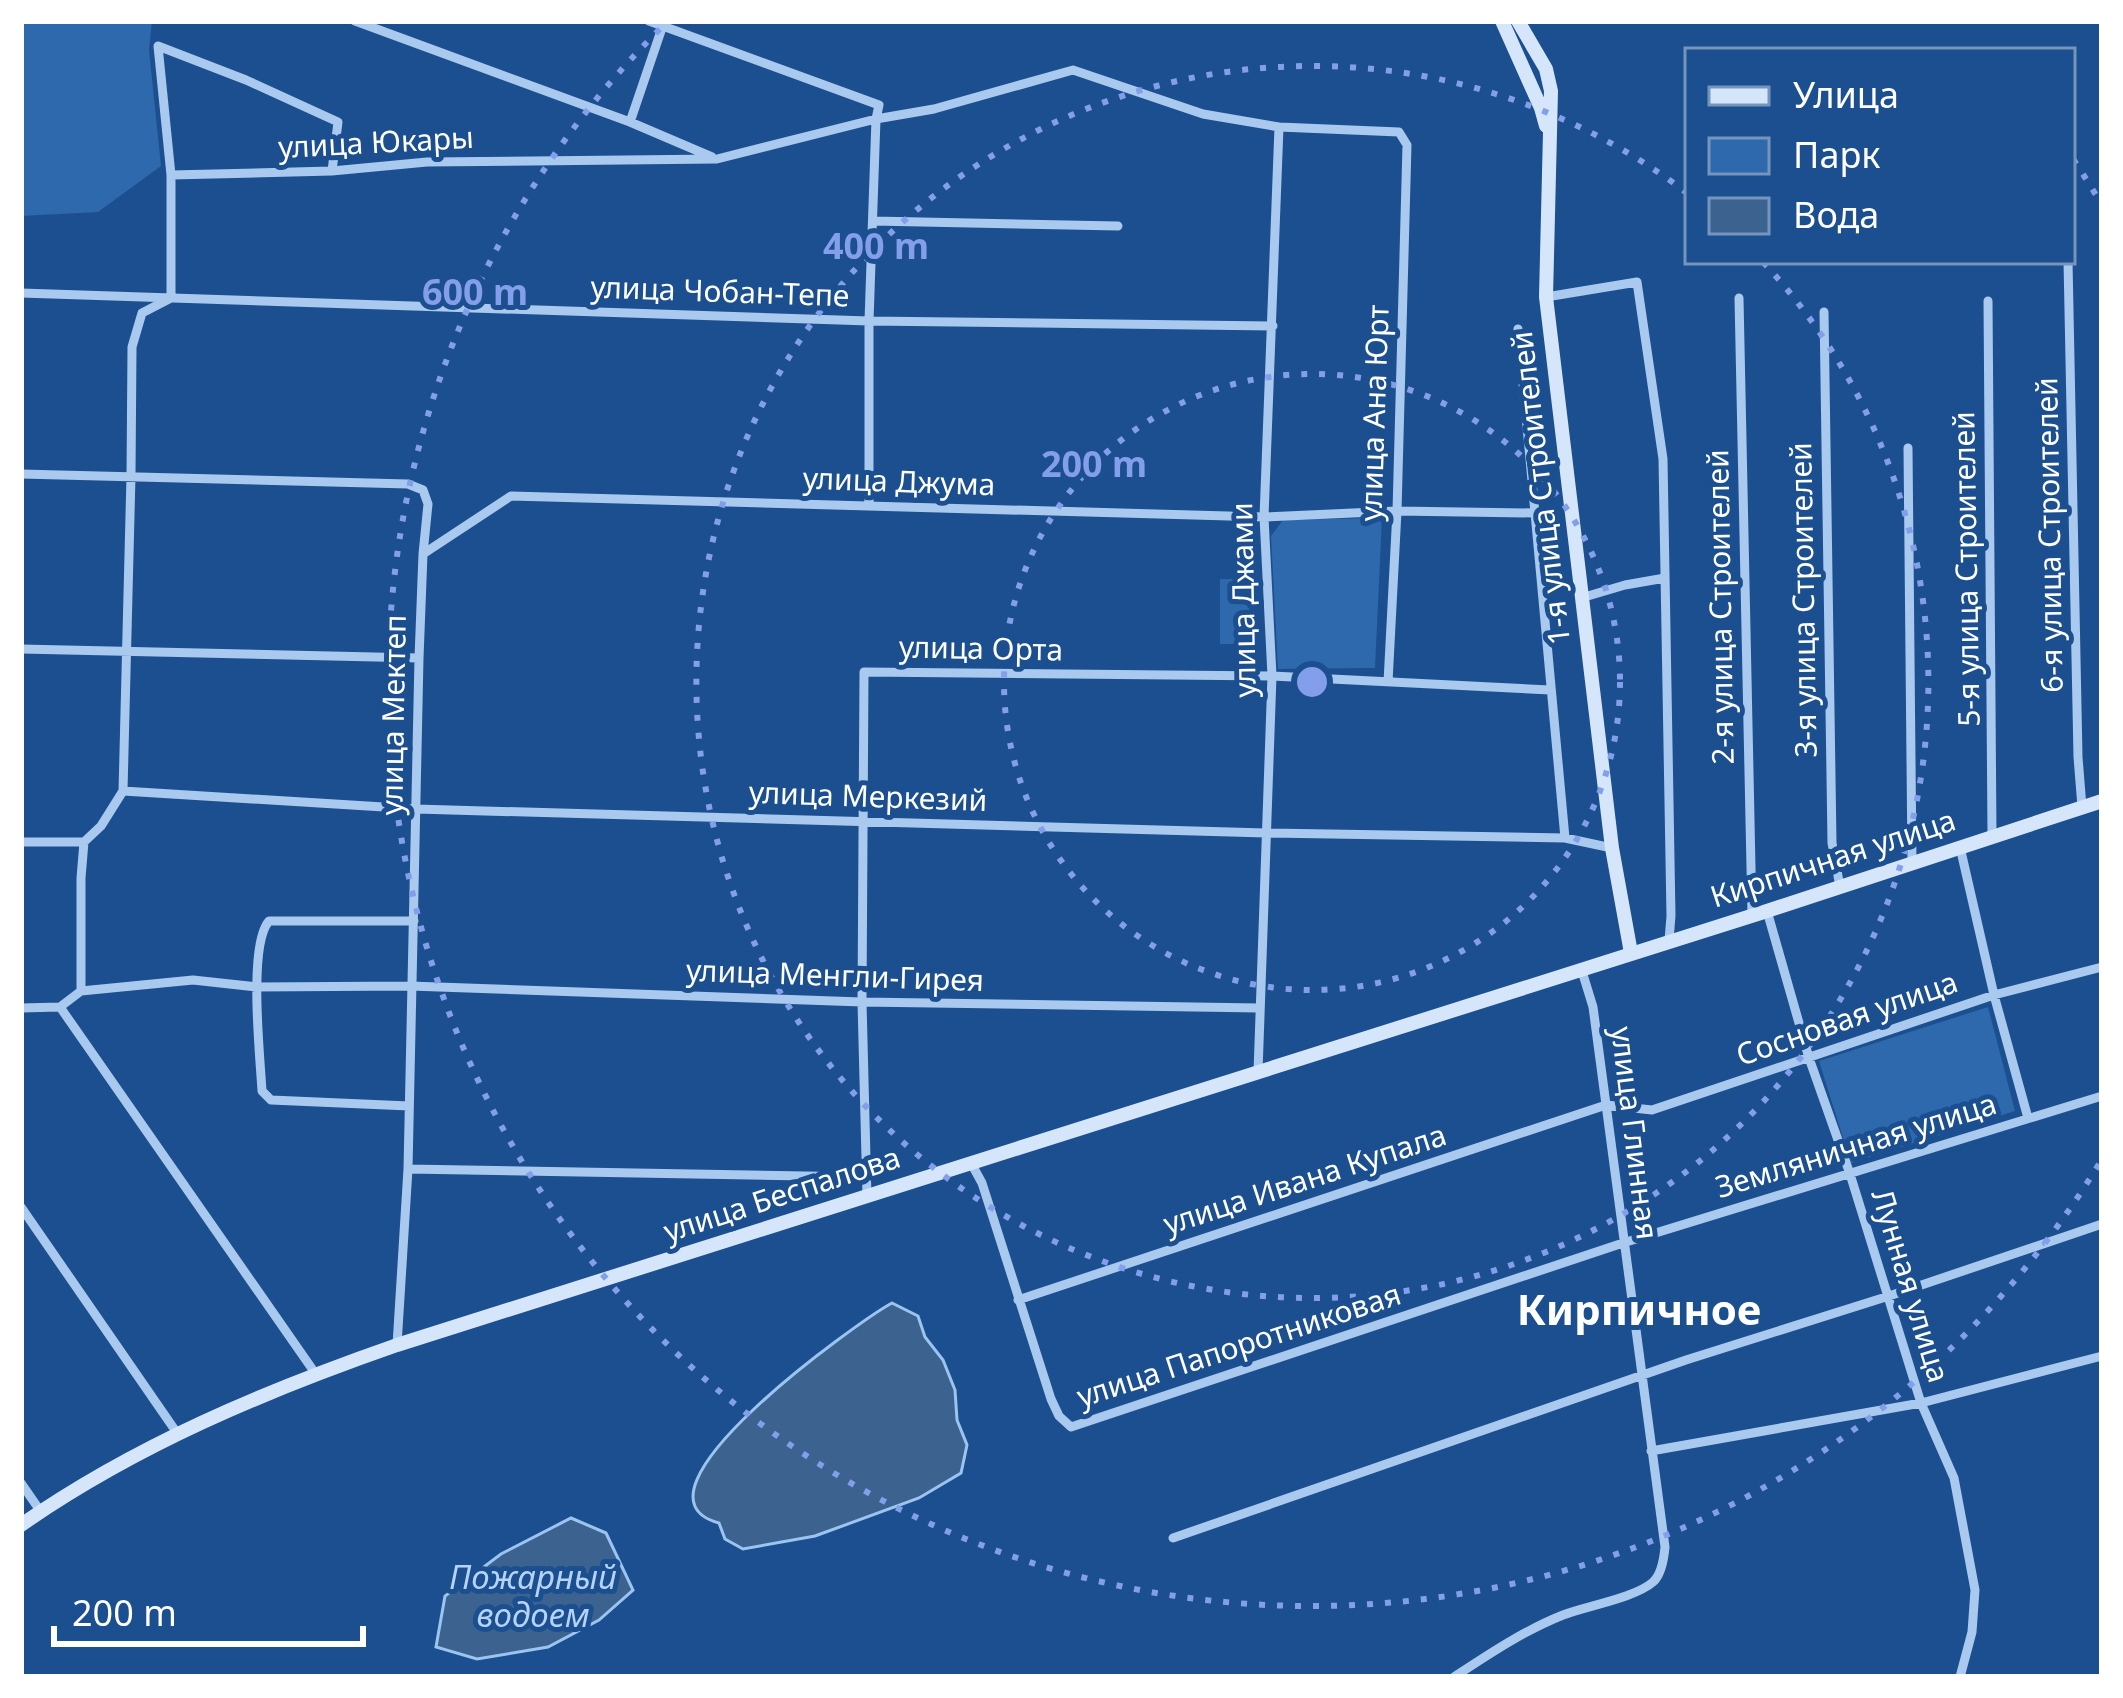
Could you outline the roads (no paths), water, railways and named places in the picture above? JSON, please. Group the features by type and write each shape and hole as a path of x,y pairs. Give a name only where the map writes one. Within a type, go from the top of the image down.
{"main road":[{"path":"1502,21 1541,108 1550,160"},
{"name":"1-я улица Строителей","path":"1518,21 1546,69 1551,91 1546,297 1612,848 1630,953"},
{"name":"Кирпичная улица","path":"1581,968 2102,801"},
{"name":"улица Беспалова","path":"21,1525 176,1433 316,1373 1581,968"}],"street":[{"path":"355,21 717,159"},
{"path":"649,21 879,105 869,321 869,506"},
{"path":"630,122 664,24"},
{"path":"21,842 84,842 101,826 123,791 132,347 142,314 171,298 171,175 158,46 338,122 332,171"},
{"name":"улица Юкары","path":"171,175 332,171 427,161 717,159 934,109 1073,70 1204,114 1280,127 1399,132 1407,145"},
{"name":"улица Джами","path":"1258,1072 1272,676 1264,517 1280,127"},
{"name":"улица Ана Юрт","path":"1388,682 1407,145"},
{"path":"873,221 1118,226"},
{"name":"6-я улица Строителей","path":"2068,264 2082,807"},
{"path":"1546,297 1637,282 1663,459 1670,940"},
{"name":"улица Чобан-Тепе","path":"21,293 869,321 1273,326"},
{"name":"2-я улица Строителей","path":"1739,298 1759,913"},
{"name":"5-я улица Строителей","path":"1988,301 1992,836"},
{"name":"3-я улица Строителей","path":"1824,312 1832,843 1840,887"},
{"path":"1518,329 1565,838"},
{"path":"1908,448 1912,863"},
{"name":"улица Мектеп","path":"21,474 408,484 423,490 428,504 419,658 408,1168 397,1345"},
{"name":"улица Джума","path":"423,554 511,496 1264,517 1397,511 1534,513"},
{"path":"1581,598 1665,578"},
{"path":"21,649 419,658"},
{"name":"улица Орта","path":"867,1197 862,1002 864,672 1272,676 1550,690"},
{"name":"улица Меркезий","path":"123,791 416,809 1565,838 1612,848"},
{"path":"21,1008 60,1007 81,992 84,842"},
{"path":"1960,847 2028,1118"},
{"name":"Лунная улица","path":"1759,913 1850,1174 1921,1403 1954,1478 1976,1590 1972,1632 1960,1677"},
{"path":"409,1106 271,1100 262,1090 256,987 262,929 269,921 414,921"},
{"name":"Сосновая улица","path":"1606,1105 1652,1109 1994,994 2102,967"},
{"name":"улица Глинная","path":"1454,1677 1524,1632 1654,1582 1664,1563 1593,1007 1581,968"},
{"name":"улица Менгли-Гирея","path":"81,992 193,980 256,987 410,986 862,1002 1259,1009"},
{"path":"60,1007 316,1373"},
{"name":"Земляничная улица","path":"1624,1243 2102,1096"},
{"name":"улица Ивана Купала","path":"1018,1300 1606,1105"},
{"name":"улица Папоротниковая","path":"970,1163 982,1184 1051,1400 1070,1426 1624,1243"},
{"path":"408,1168 866,1177"},
{"path":"21,1207 176,1433"},
{"path":"1173,1538 1641,1376 2102,1224"},
{"path":"1652,1451 1921,1403 2102,1356"},
{"path":"21,1483 41,1511"}],"water":[{"path":"892,1303 918,1316 925,1337 943,1360 967,1445 961,1473 919,1498 815,1536 743,1549 725,1539 719,1523 695,1506 697,1479 719,1446 795,1373"},
{"name":"Пожарный водоем","path":"571,1518 606,1533 633,1590 599,1620 548,1647 477,1659 436,1647 445,1596 501,1554"}],"district":[{"name":"Кирпичное","path":"1639,1310"}]}
